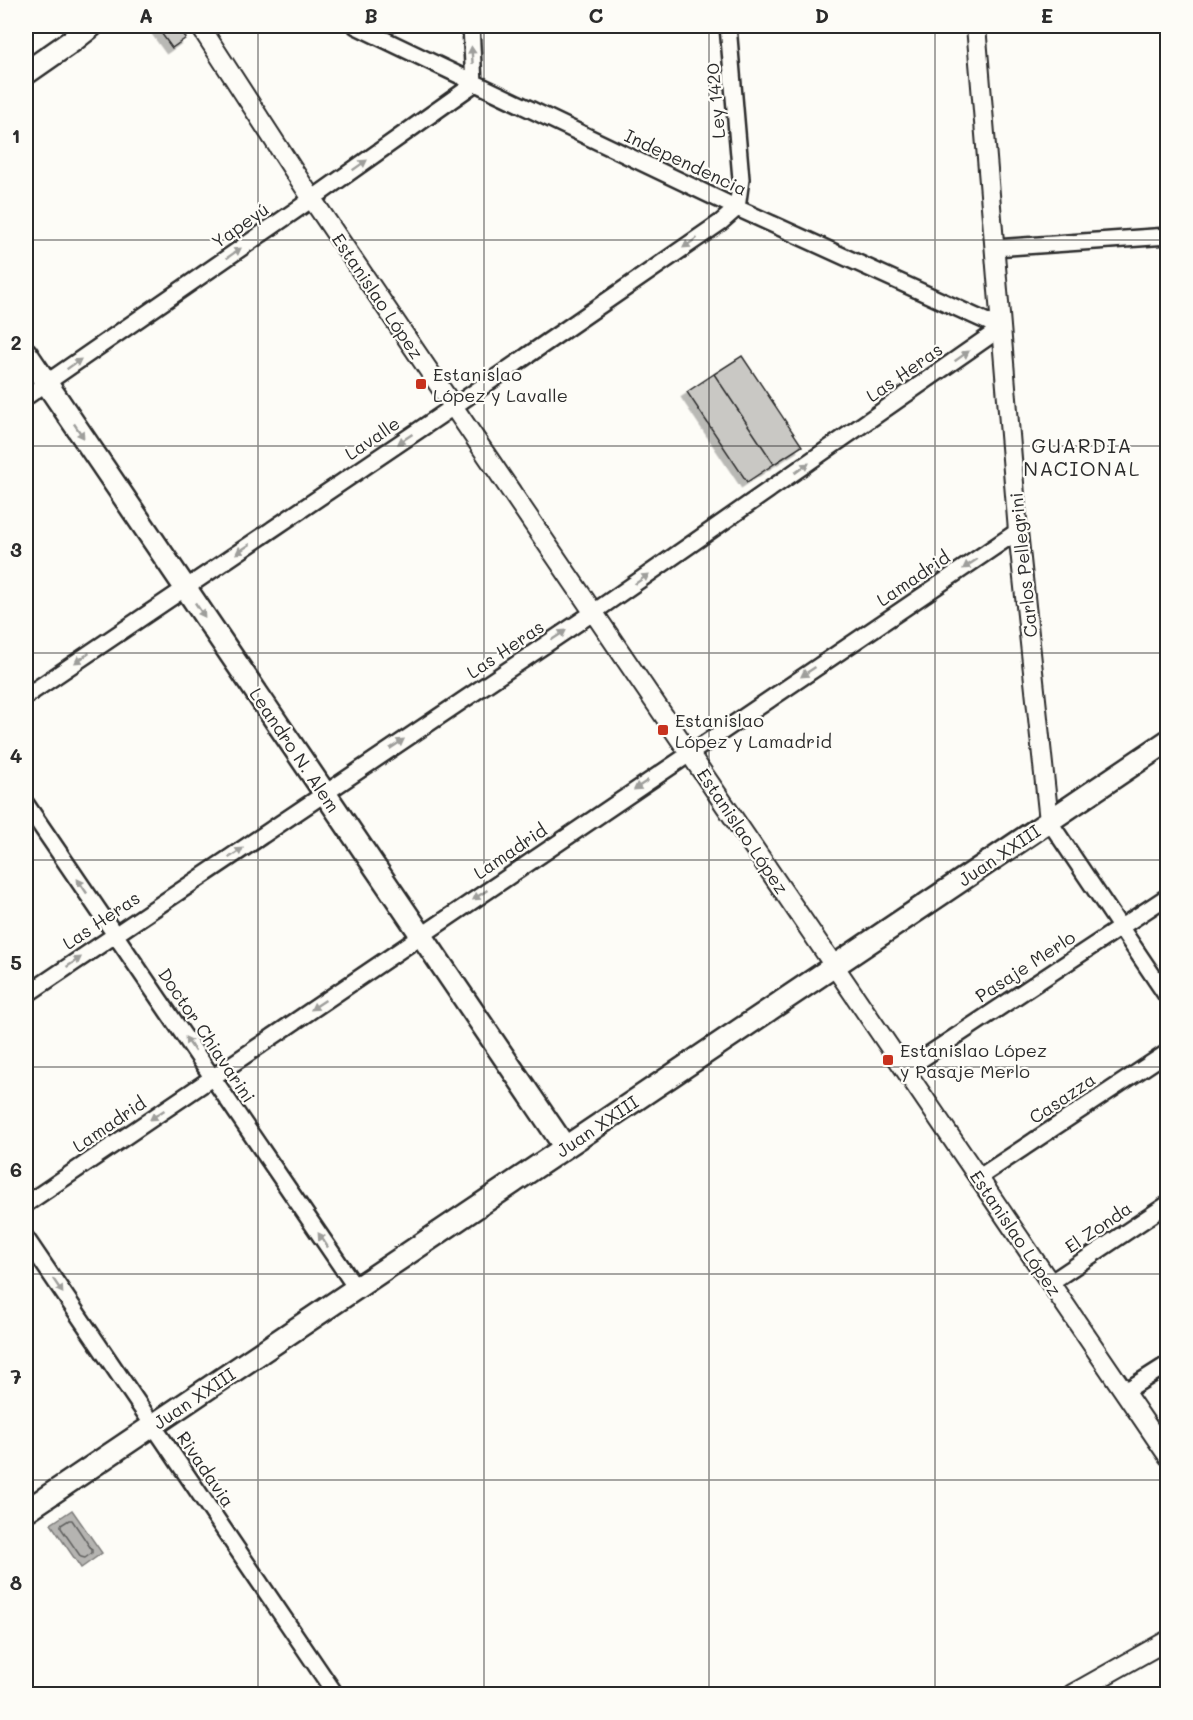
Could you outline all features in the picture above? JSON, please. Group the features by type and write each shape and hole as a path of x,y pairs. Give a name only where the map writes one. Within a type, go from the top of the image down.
{"main road":[{"path":"26,73 91,26"},
{"name":"Leandro N. Alem","path":"26,353 565,1148"},
{"name":"Juan XXIII","path":"26,1511 1167,741"}],"street":[{"name":"Estanislao López","path":"200,26 312,199 1167,1456"},
{"name":"Independencia","path":"356,26 737,208 1001,328"},
{"path":"471,26 474,84"},
{"name":"Ley 1420","path":"728,26 741,179 737,208"},
{"name":"Carlos Pellegrini","path":"976,26 1018,531 1049,821 1167,998"},
{"name":"Yapeyú","path":"26,397 474,84"},
{"name":"Lavalle","path":"26,696 453,406 721,222 737,208"},
{"path":"994,248 1167,236"},
{"name":"Las Heras","path":"26,995 594,612 1001,328"},
{"name":"Lamadrid","path":"26,1204 1018,531"},
{"name":"Doctor Chiavarini","path":"26,804 356,1288"},
{"name":"Pasaje Merlo","path":"904,1070 1167,896"},
{"name":"Casazza","path":"978,1178 1167,1052"},
{"name":"El Zonda","path":"1050,1283 1167,1204"},
{"name":"Rivadavia","path":"26,1238 334,1692"},
{"path":"1124,1392 1167,1364"},
{"path":"1072,1695 1167,1640"}],"water":[{"path":"72,1510 102,1553 81,1568 51,1524"}],"building":[{"path":"156,26 178,26 186,38 172,48"},
{"path":"742,356 802,446 774,464 714,374"},
{"path":"714,374 774,464 747,482 687,392"}],"place":[{"name":"Estanislao López y Lavalle","path":"421,384"},
{"name":"Estanislao López y Lamadrid","path":"663,730"},
{"name":"Estanislao López y Pasaje Merlo","path":"888,1060"}],"district":[{"name":"GUARDIA NACIONAL","path":"1082,456"}]}
